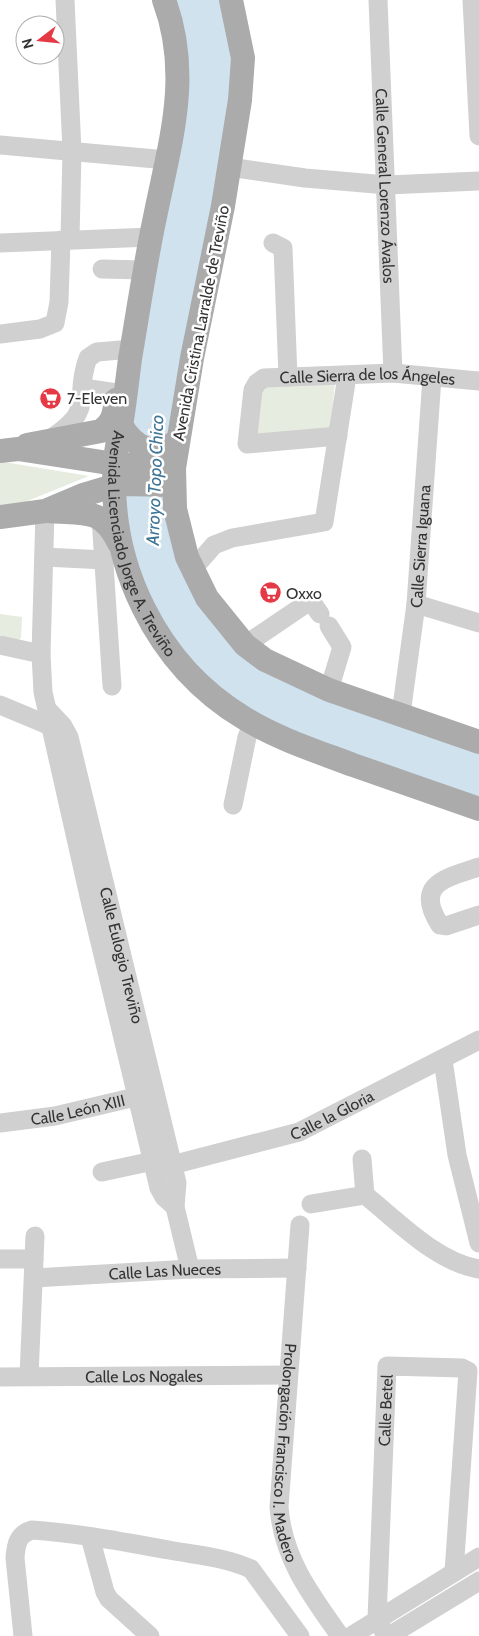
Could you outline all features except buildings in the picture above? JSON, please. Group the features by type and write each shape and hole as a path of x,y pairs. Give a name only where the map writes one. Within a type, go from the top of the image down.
{"main road":[{"name":"Avenida Licenciado Jorge A. Treviño","path":"164,0 178,52 178,80 167,160 151,237 132,350 123,385 124,430 118,491 110,527 114,556 157,635 196,682 223,705 253,723 297,745 479,809"},
{"name":"Avenida Cristina Larralde de Treviño","path":"232,0 240,36 243,75 212,265 192,358 172,475 180,534 192,571 207,598 238,636 265,660 329,690 479,742"},
{"path":"212,265 214,290 208,344 185,475 187,516 200,561 238,636"},
{"path":"9,450 31,443 100,431 113,418 123,385"},
{"path":"0,518 45,511 172,475 156,449 140,447 124,430"},
{"path":"9,450 118,491"},
{"path":"45,511 83,494 118,491"}],"street":[{"path":"0,334 40,329 55,323 59,302 72,151 65,0"},
{"name":"Calle General Lorenzo Ávalos","path":"378,0 394,373"},
{"path":"472,0 479,136"},
{"path":"0,145 167,160"},
{"path":"229,168 305,178 387,185 479,181"},
{"path":"0,243 151,237"},
{"path":"278,246 288,377"},
{"path":"102,269 145,270"},
{"path":"47,440 68,427 80,414 88,358 104,351 132,350"},
{"name":"Calle Sierra de los Ángeles","path":"338,436 247,444 253,390 257,382 264,378 394,373 479,381"},
{"path":"200,561 214,545 232,538 324,522 347,376"},
{"name":"Calle Sierra Iguana","path":"401,714 416,604 432,378"},
{"path":"83,388 123,385"},
{"name":"Calle Eulogio Treviño","path":"45,511 41,654 43,692 54,720 91,905 146,1094 172,1164 178,1189 175,1208 190,1269"},
{"path":"44,557 114,556 112,686"},
{"path":"238,636 306,603 313,604 342,647 329,690"},
{"path":"416,604 479,623"},
{"path":"0,645 41,654"},
{"path":"0,705 54,720"},
{"name":"Calle Eulogio Treviño","path":"54,720 69,737 110,900 146,1094 152,1161 161,1192 175,1208"},
{"path":"233,805 247,737 253,723"},
{"path":"479,866 441,880 433,886 430,896 432,911 440,924 446,926 479,915"},
{"path":"91,905 110,900"},
{"name":"Calle la Gloria","path":"172,1164 299,1132 479,1040"},
{"path":"443,1060 457,1155 479,1243"},
{"name":"Calle León XIII","path":"0,1123 56,1116 146,1094"},
{"path":"362,1159 365,1194 442,1256 466,1267 479,1269"},
{"path":"102,1172 152,1161"},
{"path":"312,1204 365,1194"},
{"name":"Prolongación Francisco I. Madero","path":"300,1226 279,1507 281,1526 291,1559 301,1580 340,1636"},
{"path":"29,1376 35,1236"},
{"path":"0,1259 34,1259"},
{"name":"Calle Las Nueces","path":"34,1278 190,1269 296,1268"},
{"name":"Calle Betel","path":"377,1619 387,1366 462,1368 468,1371 454,1572"},
{"name":"Calle Los Nogales","path":"0,1376 288,1374"},
{"path":"23,1636 14,1558 16,1546 21,1535 32,1530 90,1537 223,1560 246,1566 251,1568 292,1633"},
{"path":"90,1537 105,1592 109,1599 150,1636"},
{"path":"351,1636 479,1557"},
{"path":"377,1619 396,1634 479,1582"}],"shaded area":[{"path":"335,383 330,430 250,437 257,387"},
{"path":"4,462 89,476 15,506 0,508 0,463"},
{"path":"0,614 22,617 21,638 17,641 0,635"}],"water":[{"name":"Arroyo Topo Chico","path":"164,0 231,0 240,35 192,358 180,534 245,645 479,742 479,809 297,745 172,655 116,515 171,141"}],"place":[{"name":"7-Eleven","path":"51,398"},
{"name":"Oxxo","path":"270,593"}]}
